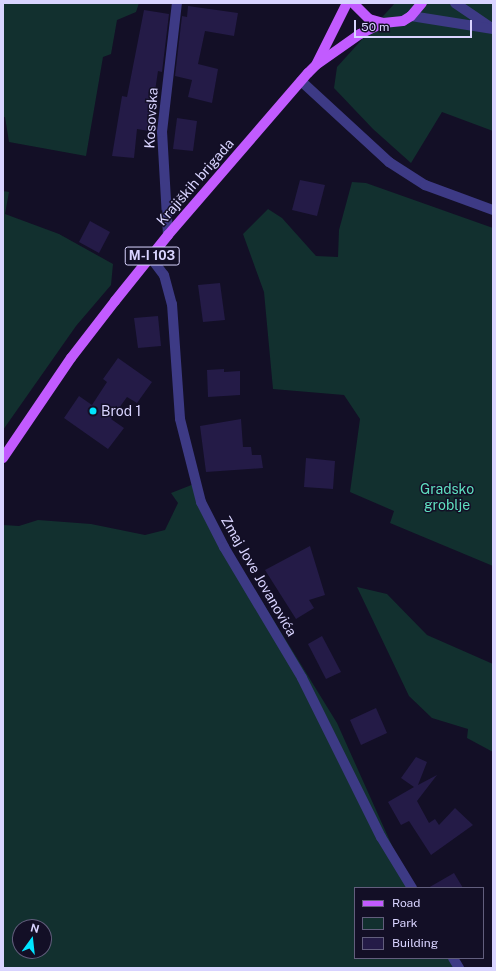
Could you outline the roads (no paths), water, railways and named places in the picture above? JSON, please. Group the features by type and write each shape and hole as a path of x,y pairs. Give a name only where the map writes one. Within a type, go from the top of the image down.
{"main road":[{"name":"Krajiških brigada","path":"316,64 347,3"},
{"path":"353,3 369,19 383,23"},
{"path":"411,16 422,3"},
{"name":"M-I 103","path":"383,23 402,20 411,16"},
{"name":"Krajiških brigada","path":"3,458 72,358 168,235 301,81 316,64 360,34 383,23"}],"street":[{"name":"Kosovska","path":"168,235 162,132 177,3"},
{"path":"455,3 493,29"},
{"path":"411,16 493,29"},
{"path":"301,81 389,162 425,185 493,210"},
{"name":"Zmaj Jove Jovanovića","path":"151,258 164,275 172,304 180,419 201,502 224,547 302,678 382,837 411,887"},
{"path":"454,959 459,968"}],"place":[{"name":"Brod 1","path":"93,411"}],"park label":[{"name":"Gradsko groblje","path":"447,498"}]}
